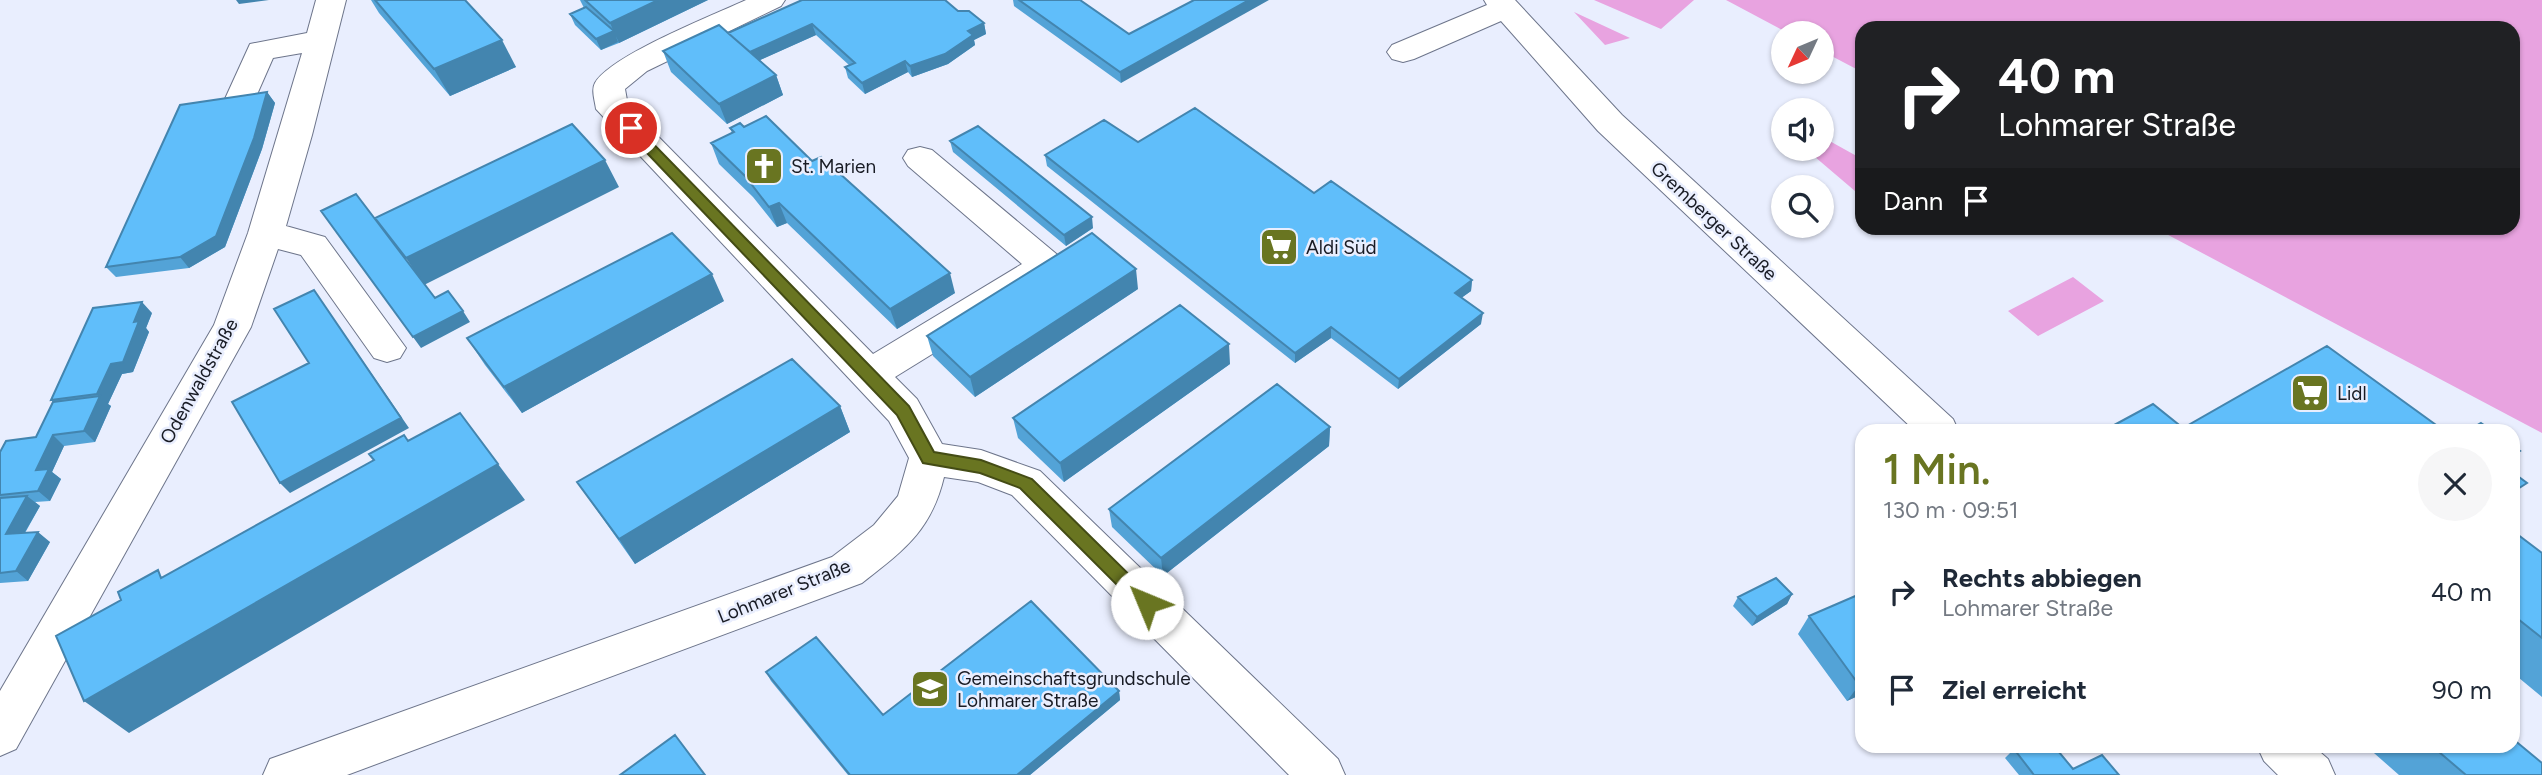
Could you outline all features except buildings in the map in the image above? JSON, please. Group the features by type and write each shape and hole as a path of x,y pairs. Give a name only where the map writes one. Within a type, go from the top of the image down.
{"street":[{"name":"Odenwaldstraße","path":"0,734 232,327 266,233 296,135 331,0"},
{"path":"770,0 636,64 609,86 612,109 903,410 929,458 981,466 1026,484 1321,775"},
{"path":"1402,51 1503,4"},
{"name":"Gremberger Straße","path":"1503,4 1610,123 1933,424"},
{"path":"240,101 264,39 321,40"},
{"path":"869,375 1047,266 920,158"},
{"path":"266,233 313,246 387,348"},
{"name":"Lohmarer Straße","path":"287,775 847,570 889,538 917,503 929,458"},
{"path":"2287,753 2311,775"}],"shaded area":[{"path":"1594,0 1694,0 1661,29"},
{"path":"1726,0 2542,0 2542,433 2168,235 2520,235 2520,21 1855,21 1855,68 1834,57 1834,21 1771,21 1771,24"},
{"path":"1574,12 1630,38 1605,45"},
{"path":"1834,143 1855,155 1855,191 1820,161 1834,161"},
{"path":"2073,277 2104,301 2038,336 2008,311"}],"place":[{"name":"St. Marien","path":"764,166"},
{"name":"Aldi Süd","path":"1279,247"},
{"name":"Lidl","path":"2310,393"},
{"name":"Gemeinschaftsgrundschule Lohmarer Straße","path":"930,689"}],"route":[{"path":"631,128 903,410 929,458 981,466 1026,484 1147,603"}]}
